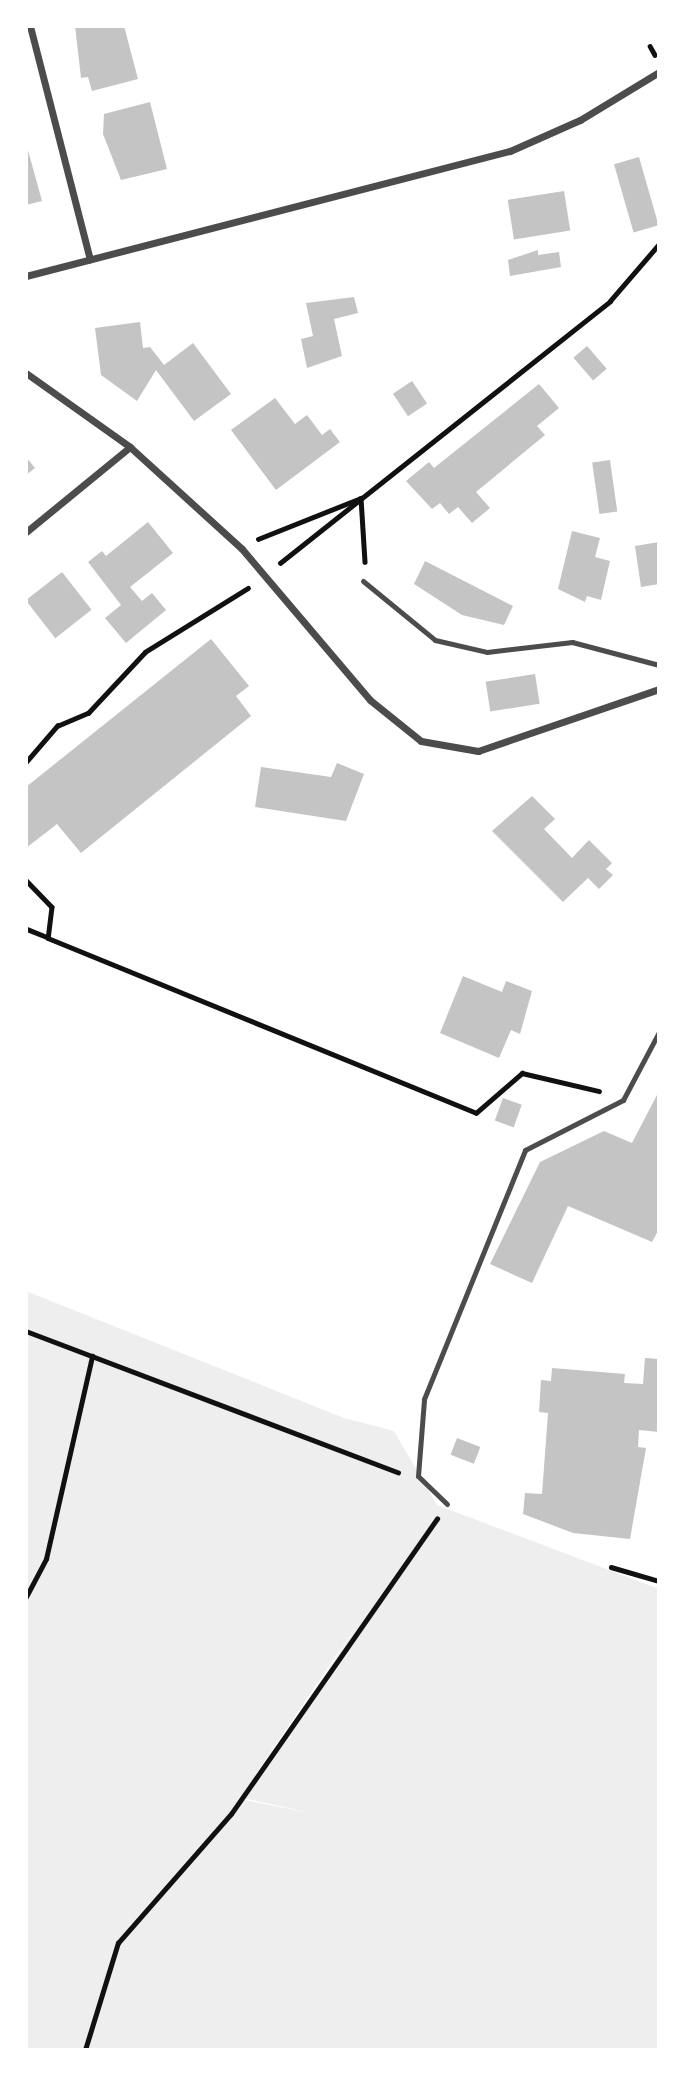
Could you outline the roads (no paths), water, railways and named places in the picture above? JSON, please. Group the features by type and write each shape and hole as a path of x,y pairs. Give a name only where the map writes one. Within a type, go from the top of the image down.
{"street":[{"path":"30,26 90,259"},
{"path":"26,276 510,151 570,125 659,72"},
{"path":"26,373 130,447 245,551 370,700 421,741 478,751 659,689"},
{"path":"26,532 130,447"}],"lane":[{"path":"363,581 435,640 487,652 572,642 659,665"},
{"path":"447,1504 418,1476 424,1399 524,1150 622,1100 659,1032"}]}
